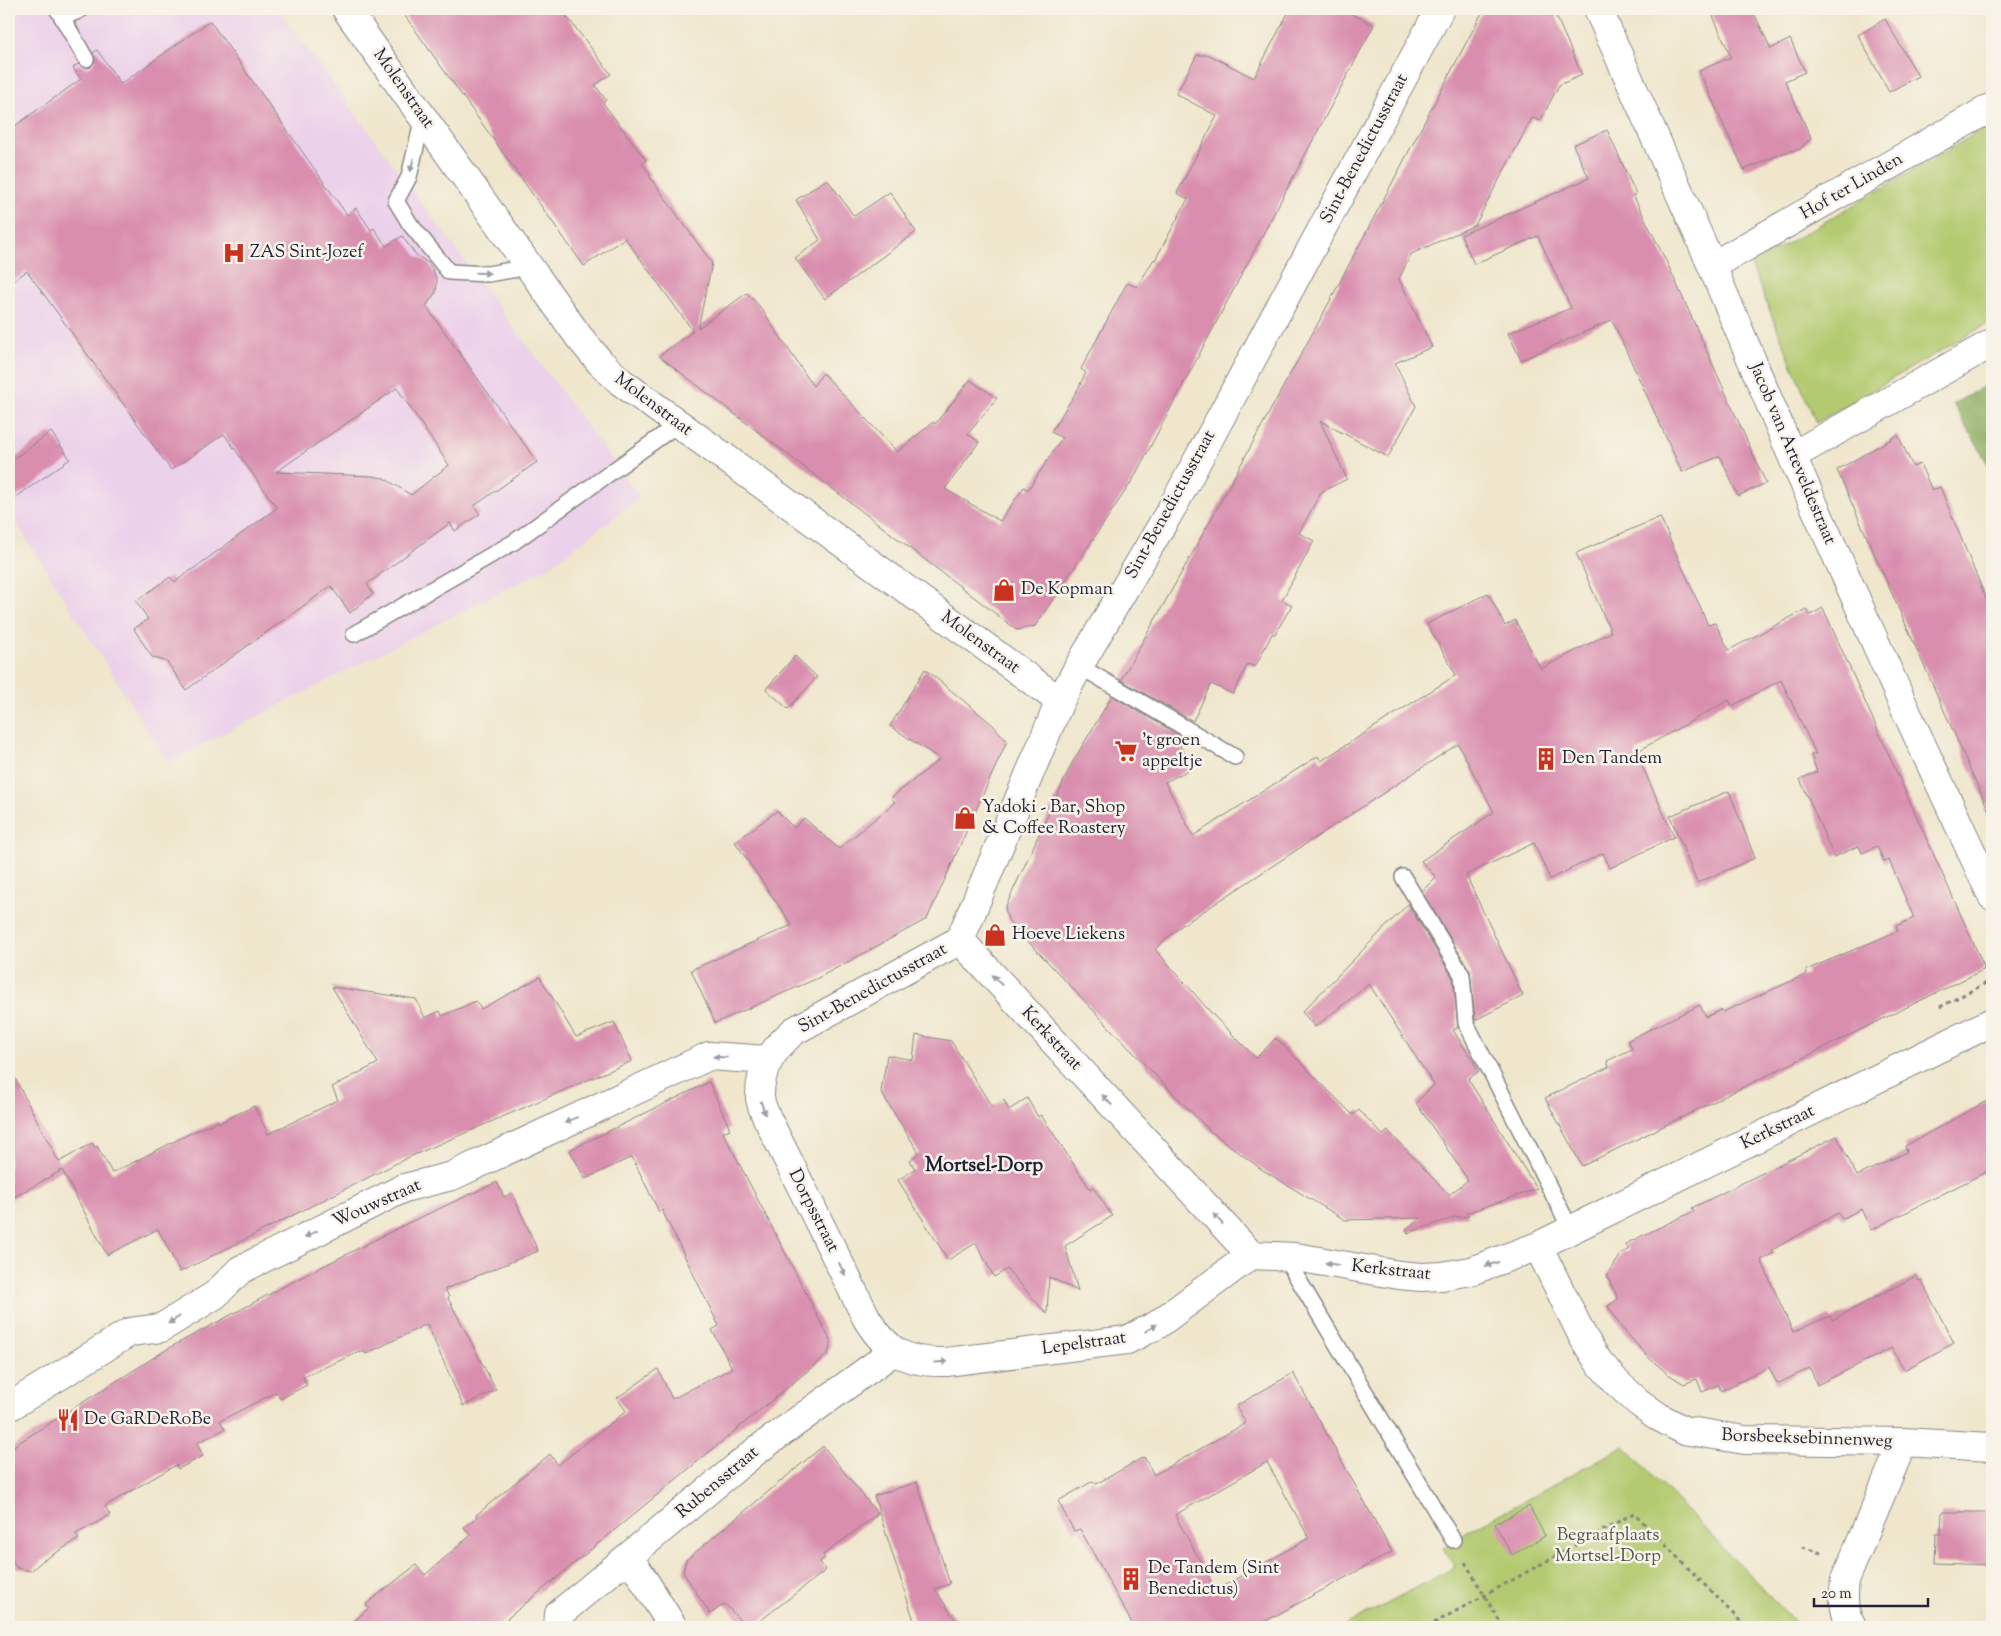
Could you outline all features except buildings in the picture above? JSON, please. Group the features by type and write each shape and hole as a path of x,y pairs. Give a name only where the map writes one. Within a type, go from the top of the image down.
{"street":[{"name":"Molenstraat","path":"346,9 579,337 600,362 621,382 1060,701"},
{"name":"Sint-Benedictusstraat","path":"768,1060 779,1044 794,1031 960,940 1060,701 1177,498 1440,9"},
{"name":"Jacob van Arteveldestraat","path":"1598,9 1712,266 1792,456 1906,711 1992,896"},
{"name":"Hof ter Linden","path":"1712,266 1992,107"},
{"path":"1792,456 1992,343"},
{"name":"Kerkstraat","path":"960,940 1251,1254 1285,1256 1421,1277 1442,1276 1471,1271 1538,1246 1992,1022"},
{"name":"Wouwstraat","path":"9,1407 130,1332 161,1328 215,1295 240,1270 404,1188 452,1176 709,1056 768,1060"},
{"name":"Dorpsstraat","path":"768,1060 762,1079 760,1100 768,1120 868,1319 879,1338 894,1352"},
{"name":"Borsbeeksebinnenweg","path":"1538,1246 1583,1337 1598,1362 1631,1396 1659,1417 1683,1430 1744,1440 1903,1442 1992,1447"},
{"name":"Lepelstraat","path":"894,1352 910,1360 926,1363 946,1362 1127,1340 1158,1325 1251,1254"},
{"name":"Rubensstraat","path":"558,1627 559,1614 756,1450 894,1352"},
{"path":"1852,1627 1846,1618 1843,1605 1846,1580 1903,1442"},
{"path":"629,1556 673,1627"}],"lane":[{"path":"58,10 74,13 82,9"},
{"path":"58,10 86,59"},
{"path":"423,117 409,177 396,201 410,224 449,272 488,274 529,267"},
{"path":"354,634 514,542 678,424"},
{"path":"1079,666 1235,756"},
{"path":"1403,877 1462,975 1466,1023 1571,1230"},
{"path":"1285,1256 1453,1540"}],"path":[{"path":"1427,1627 1634,1513 1746,1627"},
{"path":"1453,1540 1483,1596 1503,1627"}],"shaded area":[{"name":"ZAS Sint-Jozef","path":"9,9 278,9 640,498 549,567 168,762 9,512"}],"green space":[{"path":"1992,124 1992,321 1816,423 1751,265"},
{"path":"1992,382 1992,471 1953,404"},
{"name":"Begraafplaats Mortsel-Dorp","path":"1624,1446 1800,1627 1343,1627 1455,1567 1443,1548 1453,1540"}],"place":[{"name":"ZAS Sint-Jozef","path":"234,253"},
{"name":"De Kopman","path":"1004,590"},
{"name":"'t groen appeltje","path":"1126,751"},
{"name":"Den Tandem","path":"1546,759"},
{"name":"Yadoki - Bar, Shop & Coffee Roastery","path":"965,818"},
{"name":"Hoeve Liekens","path":"995,935"},
{"name":"De GaRDeRoBe","path":"68,1420"},
{"name":"De Tandem (Sint Benedictus)","path":"1131,1579"}],"district":[{"name":"Mortsel-Dorp","path":"984,1166"}]}
